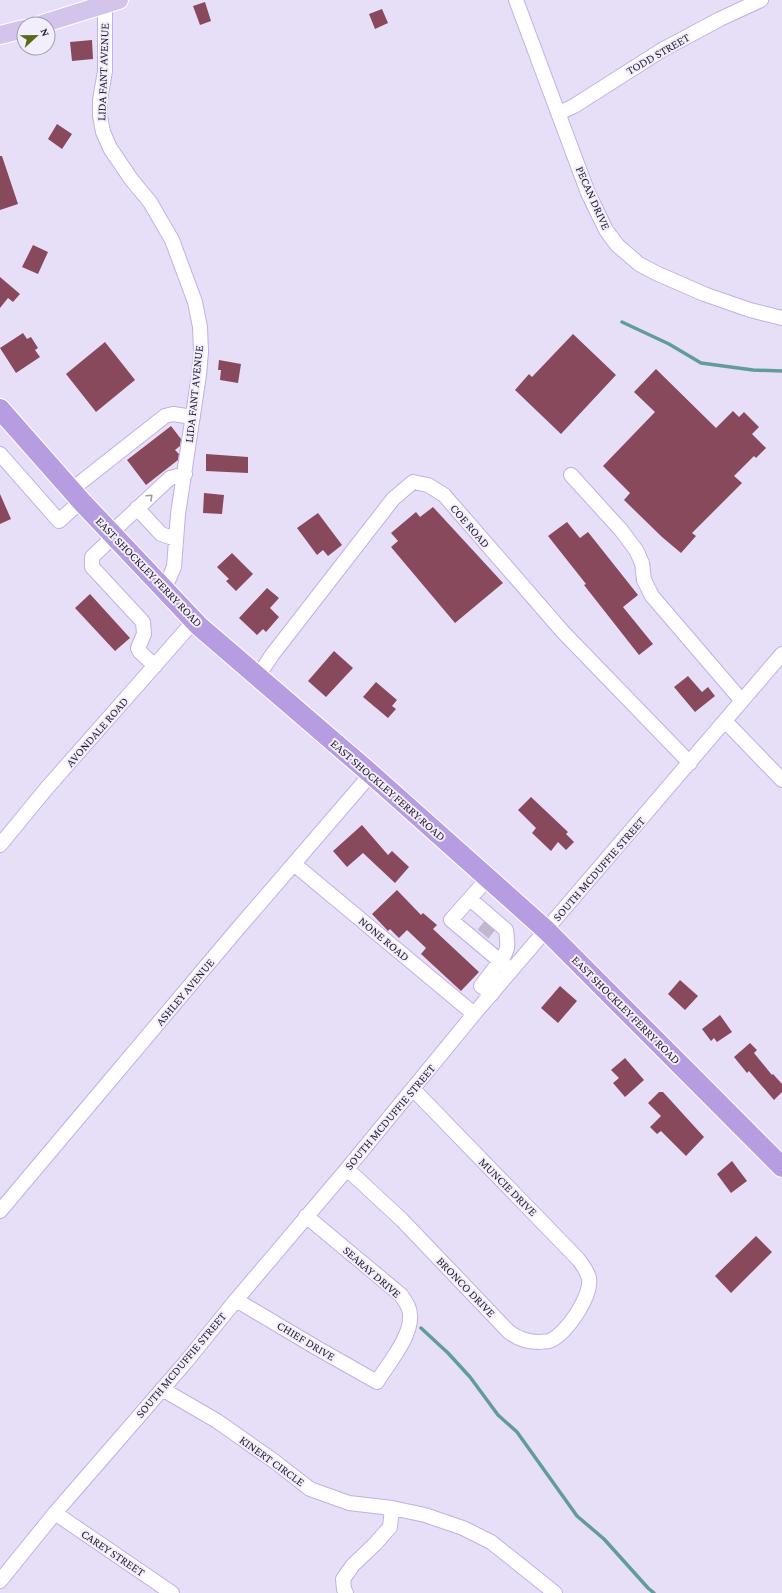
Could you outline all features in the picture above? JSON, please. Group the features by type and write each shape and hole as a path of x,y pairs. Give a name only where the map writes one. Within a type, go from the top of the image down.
{"highway":[{"name":"EAST SHOCKLEY FERRY ROAD","path":"0,409 112,535 194,621 371,774 546,930 782,1167"}],"main road":[{"path":"56,20 112,2"},
{"path":"0,35 16,31"}],"street":[{"name":"PECAN DRIVE","path":"516,0 588,193 606,230 617,245 639,264 656,273 704,294 750,310 782,318"},
{"name":"TODD STREET","path":"559,113 574,106 662,50 720,19 761,0"},
{"name":"LIDA FANT AVENUE","path":"112,2 106,71 100,100 100,116 103,132 110,148 131,180 150,202 165,227 183,268 195,302 200,327 201,352 185,474 178,514 174,567 164,590"},
{"path":"0,454 59,521 76,495 165,416 173,414 193,416"},
{"path":"155,666 140,652 138,648 144,634 143,622 92,566 92,557 137,508 170,478 185,474"},
{"path":"571,474 621,530 636,550 642,563 644,580 652,596 742,701"},
{"name":"COE ROAD","path":"258,676 272,655 393,499 413,482 428,485 444,495 563,632 690,763"},
{"path":"137,508 161,534 176,539"},
{"name":"AVONDALE ROAD","path":"0,845 46,789 194,621"},
{"name":"SOUTH MCDUFFIE STREET","path":"0,1580 54,1513 185,1363 474,1014 782,654"},
{"path":"725,721 782,780"},
{"name":"ASHLEY AVENUE","path":"0,1211 371,774"},
{"name":"NONE ROAD","path":"294,864 474,1014"},
{"path":"488,878 451,920 480,938 500,961 512,971"},
{"path":"470,899 493,921 506,930 508,942 506,953 481,986 492,994"},
{"name":"MUNCIE DRIVE","path":"413,1089 578,1259 589,1278 587,1293"},
{"name":"BRONCO DRIVE","path":"347,1168 402,1220 509,1332 518,1339 529,1342 549,1341 559,1335 577,1313 587,1293"},
{"name":"SEARAY DRIVE","path":"306,1216 401,1295 408,1305 410,1324 406,1336 377,1382"},
{"name":"CHIEF DRIVE","path":"236,1300 377,1382"},
{"name":"KINERT CIRCLE","path":"162,1389 217,1422 274,1461 310,1489 349,1503 392,1508 425,1515 463,1528 491,1542 555,1593"},
{"path":"346,1593 343,1580 353,1565 390,1527 392,1508"},
{"name":"CAREY STREET","path":"54,1513 172,1593"}],"building":[{"path":"205,2 211,21 200,25 193,6"},
{"path":"382,9 388,23 375,29 369,14"},
{"path":"92,40 93,59 72,61 70,42"},
{"path":"57,124 72,134 62,149 48,139"},
{"path":"0,156 2,156 18,204 0,210"},
{"path":"33,245 48,252 38,274 22,267"},
{"path":"0,277 20,294 13,302 8,298 0,308"},
{"path":"23,333 27,339 31,337 38,348 35,350 40,357 16,373 0,348"},
{"path":"573,334 616,375 561,434 515,390 529,374 532,377"},
{"path":"105,342 135,380 96,412 66,374"},
{"path":"219,360 241,364 238,383 220,380 221,370 218,370"},
{"path":"656,369 716,428 733,411 739,417 744,412 759,427 752,434 766,448 756,458 754,456 734,476 742,483 692,533 696,536 681,553 662,537 624,500 630,493 603,466 655,412 634,392"},
{"path":"171,426 181,439 180,446 175,450 179,454 178,460 146,485 127,460"},
{"path":"206,454 248,457 248,473 206,471"},
{"path":"204,493 224,495 222,514 203,513"},
{"path":"0,494 11,519 0,524"},
{"path":"433,507 503,583 455,623 391,547 398,541 391,533 416,512 420,517"},
{"path":"318,513 342,545 328,556 323,550 317,555 297,528"},
{"path":"567,522 580,538 588,532 638,595 623,607 653,644 639,655 548,536"},
{"path":"232,553 253,574 236,591 226,581 229,579 217,567"},
{"path":"267,588 279,598 270,608 279,617 266,632 263,629 257,635 239,618"},
{"path":"90,594 130,638 115,651 75,608"},
{"path":"334,651 353,668 326,697 308,681"},
{"path":"688,676 702,692 708,687 715,696 695,712 674,687"},
{"path":"376,682 397,700 392,706 396,709 388,718 363,697"},
{"path":"531,797 568,832 566,834 574,842 566,850 558,842 551,851 532,833 536,828 518,810"},
{"path":"362,825 388,855 392,851 409,867 395,883 363,853 347,867 333,851"},
{"path":"397,890 421,915 423,913 437,925 433,929 479,972 461,991 421,954 426,948 407,930 399,938 390,929 388,931 372,914"},
{"path":"680,980 698,996 685,1010 668,994"},
{"path":"560,986 577,1001 558,1023 541,1008"},
{"path":"720,1015 732,1032 717,1042 714,1038 711,1041 702,1029"},
{"path":"750,1043 757,1050 754,1053 772,1075 773,1074 782,1084 782,1092 774,1100 749,1071 747,1073 734,1057"},
{"path":"625,1058 644,1080 625,1097 613,1083 619,1078 611,1070"},
{"path":"659,1092 663,1092 704,1137 686,1156 661,1131 657,1134 650,1127 661,1116 648,1103"},
{"path":"732,1161 747,1181 731,1193 717,1174"},
{"path":"756,1236 772,1252 731,1293 715,1276"}],"waterway":[{"path":"622,322 669,344 701,363 753,370 782,371"},
{"path":"421,1328 448,1353 470,1377 498,1415 517,1432 577,1516 604,1539 654,1593"}],"tunnel":[{"path":"483,934 492,923"}]}
